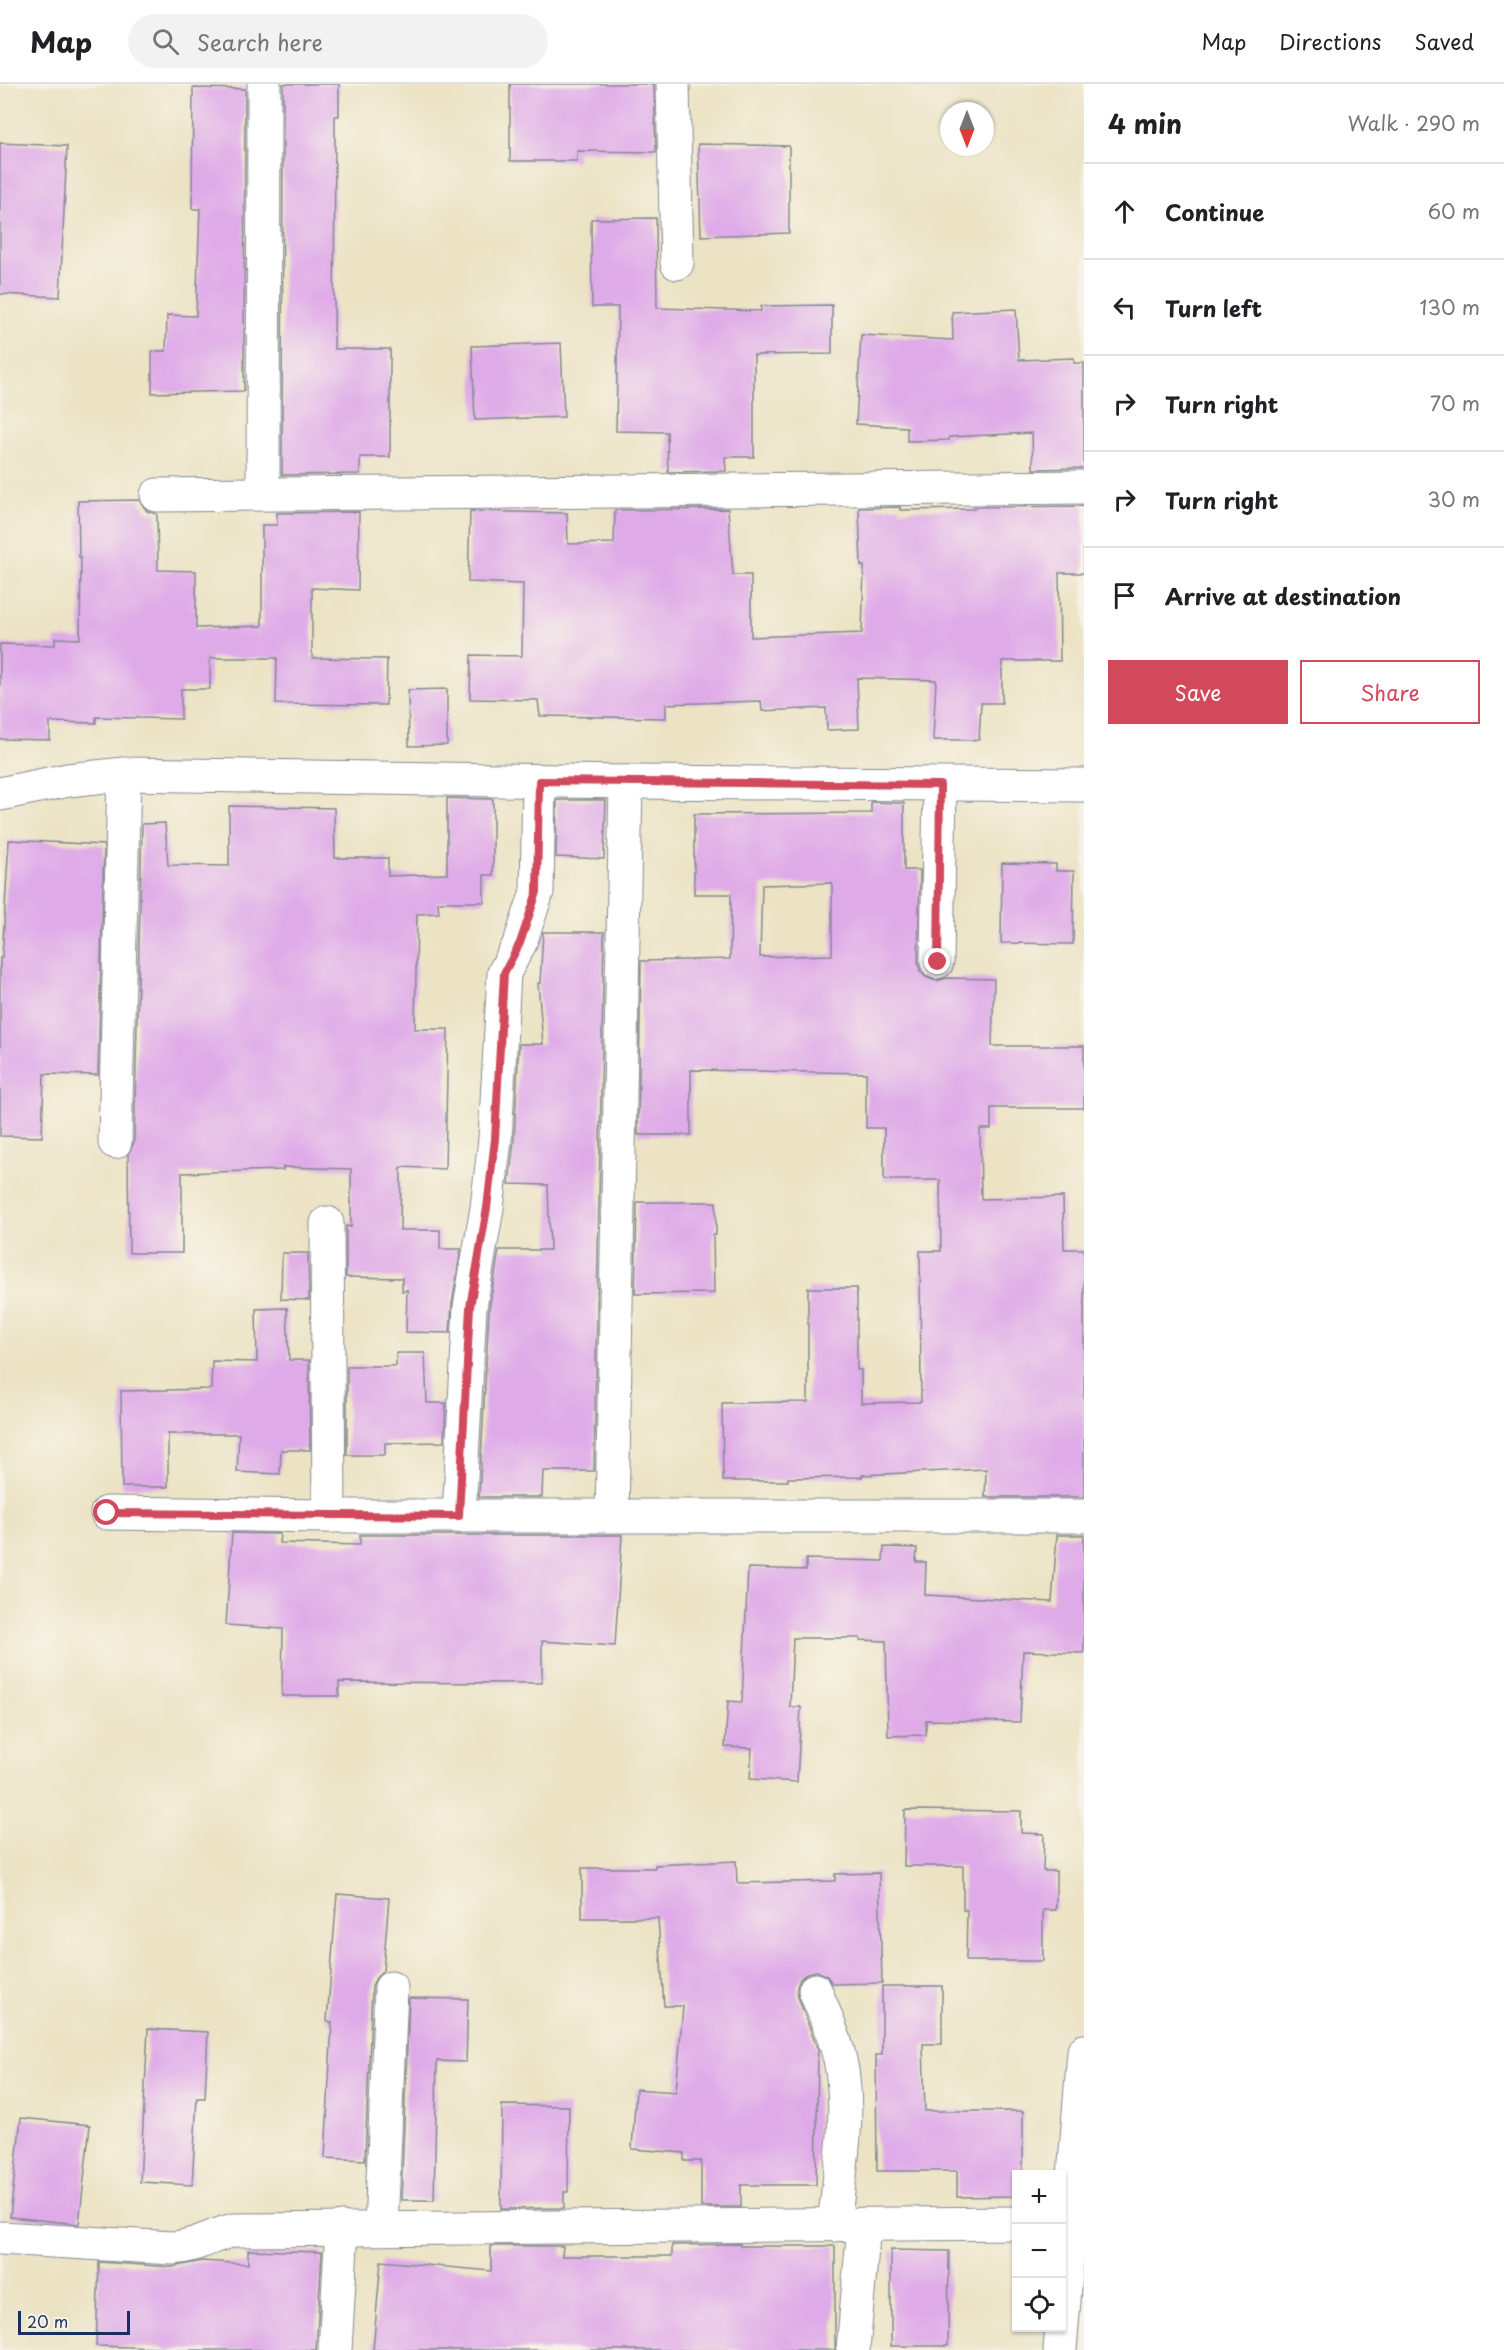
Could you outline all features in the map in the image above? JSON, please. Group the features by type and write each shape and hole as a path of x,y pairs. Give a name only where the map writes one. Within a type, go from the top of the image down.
{"street":[{"path":"264,84 264,493"},
{"path":"673,84 677,262"},
{"path":"157,495 1084,487"},
{"path":"115,1142 124,774"},
{"path":"0,795 68,780 124,774 626,782 1084,785"},
{"path":"459,1516 470,1307 487,1208 495,1139 504,973 520,943 537,892 539,781"},
{"path":"612,1516 626,782"},
{"path":"938,962 940,785"},
{"path":"327,1223 329,1516"},
{"path":"107,1513 329,1516 1084,1516"},
{"path":"381,2228 391,1988"},
{"path":"815,1990 837,2049 843,2076 853,2350"},
{"path":"1060,2350 1084,2051"},
{"path":"0,2238 173,2248 191,2246 223,2232 235,2230 1012,2223"},
{"path":"335,2350 342,2228"}],"building":[{"path":"283,84 339,84 339,116 335,116 334,349 390,349 390,457 360,457 360,474 282,475"},
{"path":"510,84 654,84 656,152 577,151 577,161 510,161"},
{"path":"193,88 245,89 244,391 152,393 152,351 166,351 167,315 196,316 200,209 192,209"},
{"path":"0,143 67,146 60,297 0,294"},
{"path":"698,144 789,146 789,233 701,236"},
{"path":"656,218 657,308 761,311 761,306 832,305 832,354 754,355 754,457 725,457 726,471 668,472 667,432 616,431 618,307 592,307 591,219"},
{"path":"1016,309 1019,360 1074,358 1074,363 1084,363 1084,468 1033,469 1032,433 907,441 907,427 856,424 861,335 953,340 952,312"},
{"path":"561,343 564,417 475,420 472,346"},
{"path":"139,500 147,511 157,514 158,570 196,571 196,628 262,626 262,525 277,525 277,513 359,512 358,590 312,588 312,658 387,659 386,705 276,704 277,658 210,658 210,689 181,689 181,719 96,717 96,723 50,722 50,740 0,739 0,644 55,645 55,638 80,639 81,557 79,557 78,501"},
{"path":"1084,506 1084,573 1059,573 1060,661 1002,661 1002,703 981,703 979,740 933,740 936,680 857,678 859,729 827,730 826,708 762,711 761,701 666,704 666,718 540,716 538,700 470,699 471,655 522,656 523,584 468,582 470,511 567,513 568,544 614,543 615,510 728,509 733,575 751,575 751,637 862,633 864,566 861,566 859,508 900,507 900,510"},
{"path":"447,689 447,745 409,746 408,690"},
{"path":"447,798 493,799 493,875 484,875 484,902 438,902 439,913 417,914 415,1029 448,1029 445,1169 401,1167 400,1230 440,1230 440,1249 461,1249 450,1333 406,1332 407,1290 402,1291 402,1278 346,1277 346,1226 351,1227 351,1169 283,1167 283,1170 182,1173 182,1253 129,1253 128,1154 134,1142 142,824 165,823 168,865 229,866 229,806 334,808 335,858 388,858 388,876 447,874"},
{"path":"557,800 606,800 604,859 556,857"},
{"path":"871,802 904,803 904,870 920,870 918,962 920,971 926,977 936,981 947,978 994,979 992,1046 1084,1046 1084,1108 991,1108 991,1129 980,1129 981,1199 1063,1197 1064,1249 1084,1249 1084,1497 985,1497 986,1469 862,1475 862,1477 788,1478 788,1481 723,1481 722,1403 808,1402 808,1288 857,1288 857,1370 861,1370 861,1403 921,1402 920,1251 941,1251 940,1180 884,1180 884,1128 866,1128 866,1073 691,1070 691,1135 638,1135 641,961 730,959 731,894 694,894 694,814 871,813","holes":["832,883 832,955 760,957 762,885"]},
{"path":"9,840 104,845 98,1075 44,1074 42,1137 0,1136 0,958 2,958"},
{"path":"1002,863 1056,864 1056,871 1074,871 1073,944 1001,943"},
{"path":"543,932 604,932 594,1471 543,1471 542,1497 479,1497 489,1309 499,1250 550,1250 548,1185 509,1184 514,1140 519,1044 543,1044 538,983 540,983"},
{"path":"637,1202 716,1202 716,1235 713,1235 714,1293 635,1294"},
{"path":"282,1253 308,1253 309,1300 281,1299"},
{"path":"287,1308 289,1360 309,1360 310,1450 281,1450 280,1474 237,1472 239,1434 168,1434 168,1487 122,1487 121,1391 211,1389 212,1361 257,1362 256,1309"},
{"path":"396,1353 425,1353 427,1403 446,1403 444,1442 385,1443 385,1455 347,1455 347,1366 396,1366"},
{"path":"232,1533 280,1534 279,1543 360,1545 360,1535 622,1535 615,1646 542,1641 542,1683 339,1682 339,1696 282,1696 283,1629 226,1625"},
{"path":"1057,1535 1084,1535 1084,1653 1023,1651 1020,1722 926,1720 926,1735 888,1736 886,1641 860,1640 860,1638 793,1638 790,1707 801,1707 797,1782 750,1779 752,1748 725,1747 728,1701 742,1702 748,1568 806,1570 806,1559 883,1561 884,1547 917,1548 916,1562 926,1562 925,1595 1052,1602"},
{"path":"905,1810 1021,1811 1021,1833 1044,1834 1043,1871 1056,1871 1056,1910 1043,1910 1043,1961 966,1961 967,1910 963,1910 963,1866 904,1866"},
{"path":"736,1861 737,1883 835,1881 835,1874 879,1873 882,1983 833,1984 827,1976 817,1971 807,1973 800,1979 797,1987 798,1997 818,2050 816,2185 741,2185 741,2207 701,2207 701,2161 684,2161 684,2153 632,2149 636,2089 676,2092 683,2006 664,2006 658,1918 582,1918 582,1868 655,1868 655,1865"},
{"path":"337,1894 389,1898 383,1971 376,1978 372,1987 365,2160 325,2158 332,2022 327,2021"},
{"path":"882,1986 942,1986 942,2044 923,2044 925,2111 1023,2111 1023,2170 1012,2170 1012,2196 957,2197 957,2171 877,2171 876,2055 882,2055"},
{"path":"409,1998 468,1999 466,2062 437,2061 434,2200 401,2200"},
{"path":"148,2029 208,2032 205,2098 197,2098 192,2185 140,2182"},
{"path":"502,2105 569,2106 568,2192 564,2192 564,2208 501,2209"},
{"path":"21,2118 90,2125 79,2224 10,2217"},
{"path":"740,2244 740,2246 835,2246 835,2350 373,2350 381,2261 491,2271 491,2246 563,2246 562,2256 672,2256 672,2245"},
{"path":"248,2250 322,2252 316,2350 164,2350 164,2348 96,2346 99,2262 172,2267 202,2261 248,2264"},
{"path":"891,2250 949,2251 948,2346 891,2346"}],"route":[{"path":"107,1513 459,1516 470,1307 487,1208 495,1139 504,973 520,943 537,892 539,781 940,785 938,962"}]}
